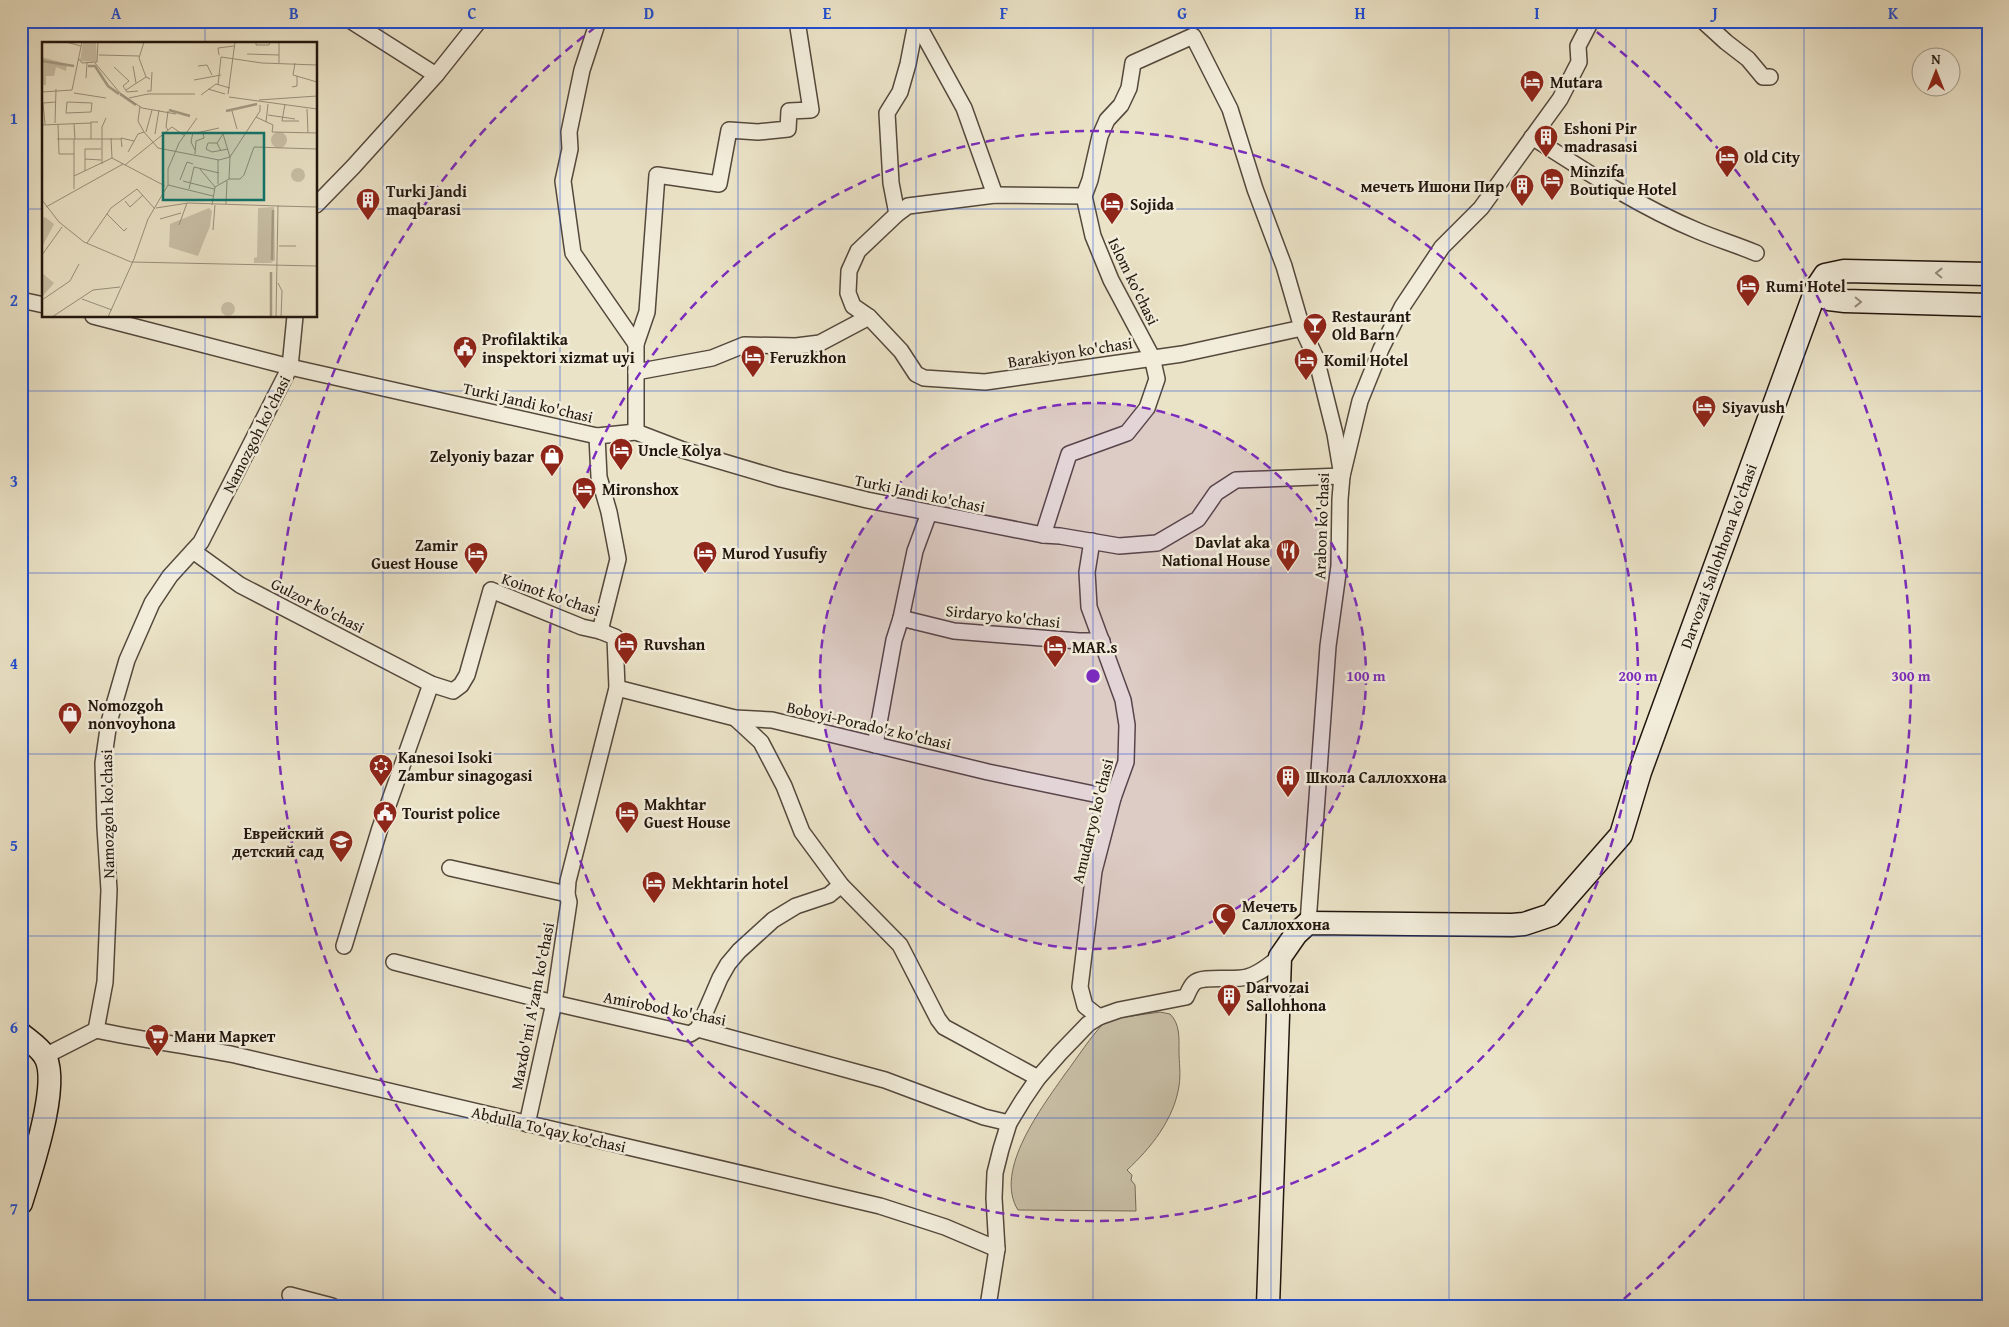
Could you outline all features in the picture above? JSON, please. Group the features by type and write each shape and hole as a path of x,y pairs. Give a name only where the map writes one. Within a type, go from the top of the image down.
{"street":[{"path":"350,21 436,75"},
{"path":"318,203 436,75 479,21"},
{"path":"598,21 582,70 569,132 570,149 563,181 574,253 636,344"},
{"path":"636,432 636,344 647,312 657,175 719,184 729,130 758,132 788,129 789,111 811,110 797,21"},
{"path":"1342,476 1360,401 1381,349 1402,307 1442,247 1481,208 1560,99 1579,62 1578,46 1590,21"},
{"path":"1703,21 1726,42 1748,58 1763,77 1770,77"},
{"path":"916,22 964,108 995,195"},
{"path":"916,22 908,64 900,92 887,113 891,183 897,214 908,206 995,195 1084,196"},
{"name":"Arabon ko'chasi","path":"1084,196 1090,180 1100,136 1107,120 1121,105 1128,88 1132,63 1193,36 1230,108 1255,189 1284,266 1302,328 1316,358 1335,434 1342,476 1339,566 1328,646 1308,923"},
{"path":"1532,137 1657,212 1698,231 1756,253"},
{"name":"Islom ko'chasi","path":"1043,535 1069,454 1127,433 1147,408 1157,380 1152,357 1111,280 1093,236 1084,196"},
{"name":"Barakiyon ko'chasi","path":"897,214 858,251 849,271 848,293 853,306 869,317 902,351 916,374 924,378 985,382 1182,354 1302,328"},
{"path":"1988,274 1844,271 1825,275 1817,287 1818,294 1830,299 1845,301 1988,305"},
{"name":"Darvozai Sallohhona ko'chasi","path":"1308,923 1524,924 1551,915 1621,835 1640,772 1817,287"},
{"path":"21,300 42,305"},
{"path":"636,372 712,358 744,345 796,346 820,343 869,317"},
{"name":"Turki Jandi ko'chasi","path":"101,318 290,367 597,436 636,432 684,450 781,479 929,513 1043,535 1118,546 1157,543 1198,519 1216,493 1236,480 1342,476"},
{"name":"Namozgoh ko'chasi","path":"96,1030 104,982 109,890 104,827 103,763 105,745 127,660 152,603 170,576 201,542 290,367 295,318"},
{"name":"Koinot ko'chasi","path":"431,684 453,691 461,685 467,675 491,590 582,627 600,631 618,559 609,512 599,477 597,436"},
{"path":"875,746 894,640 902,618 915,551 929,513"},
{"name":"Amudaryo ko'chasi","path":"1092,542 1086,572 1089,608 1123,700 1127,725 1126,762 1113,798 1094,872 1080,987 1085,1006 1099,1017"},
{"name":"Gulzor ko'chasi","path":"193,551 240,585 431,684"},
{"name":"Sirdaryo ko'chasi","path":"902,618 954,631 1102,641"},
{"name":"Maxdo'mi A'zam ko'chasi","path":"527,1124 554,1003 569,902 567,894 568,880 617,688 615,637 600,631"},
{"path":"344,946 380,828 431,684"},
{"name":"Boboyi-Porado'z ko'chasi","path":"617,688 735,718 772,720 875,746 1113,798"},
{"path":"735,718 761,742 784,786 802,832 841,885 900,945 938,1019 944,1027 1038,1078"},
{"path":"450,868 567,894"},
{"path":"698,1029 720,978 728,964 739,951 773,920 796,906 829,895 841,885"},
{"path":"988,1306 996,1249 995,1173 1000,1149 1009,1123 1038,1078 1075,1036 1099,1017 1119,1010 1186,997 1194,984 1202,980 1231,980 1258,973 1280,956 1296,934 1308,923"},
{"path":"1268,1306 1280,956"},
{"name":"Amirobod ko'chasi","path":"394,962 554,1003 690,1034 698,1029 885,1080 984,1117 1009,1123"},
{"path":"45,1056 96,1030"},
{"name":"Abdulla To'qay ko'chasi","path":"96,1030 235,1055 880,1206 945,1227 996,1249"},
{"path":"21,1034 45,1056 50,1077 48,1100 21,1203"},
{"path":"290,1295 332,1306"}],"shaded area":[{"path":"1160,1012 1170,1014 1176,1022 1179,1041 1180,1082 1167,1121 1145,1152 1127,1170 1132,1175 1131,1180 1135,1185 1136,1211 1018,1210 1012,1194 1012,1176 1016,1158 1034,1121 1065,1074 1105,1022 1111,1019"}],"place":[{"name":"Mutara","path":"1532,103"},
{"name":"Eshoni Pir madrasasi","path":"1546,158"},
{"name":"Old City","path":"1727,178"},
{"name":"Minzifa Boutique Hotel","path":"1552,201"},
{"name":"мечеть Ишони Пир","path":"1522,207"},
{"name":"Turki Jandi maqbarasi","path":"368,221"},
{"name":"Sojida","path":"1112,225"},
{"name":"Rumi Hotel","path":"1748,307"},
{"name":"Restaurant Old Barn","path":"1315,346"},
{"name":"Profilaktika inspektori xizmat uyi","path":"465,369"},
{"name":"Feruzkhon","path":"753,378"},
{"name":"Komil Hotel","path":"1306,381"},
{"name":"Siyavush","path":"1704,428"},
{"name":"Uncle Kolya","path":"621,471"},
{"name":"Zelyoniy bazar","path":"552,477"},
{"name":"Mironshox","path":"584,510"},
{"name":"Davlat aka National House","path":"1288,572"},
{"name":"Murod Yusufiy","path":"705,574"},
{"name":"Zamir Guest House","path":"476,575"},
{"name":"Ruvshan","path":"626,665"},
{"name":"MAR.s","path":"1055,668"},
{"name":"Nomozgoh nonvoyhona","path":"70,735"},
{"name":"Kanesoi Isoki Zambur sinagogasi","path":"381,787"},
{"name":"Школа Саллоххона","path":"1288,798"},
{"name":"Tourist police","path":"385,834"},
{"name":"Makhtar Guest House","path":"627,834"},
{"name":"Еврейский детский сад","path":"341,863"},
{"name":"Mekhtarin hotel","path":"654,904"},
{"name":"Мечеть Саллоххона","path":"1224,936"},
{"name":"Darvozai Sallohhona","path":"1229,1017"},
{"name":"Мани Маркет","path":"157,1057"}]}
